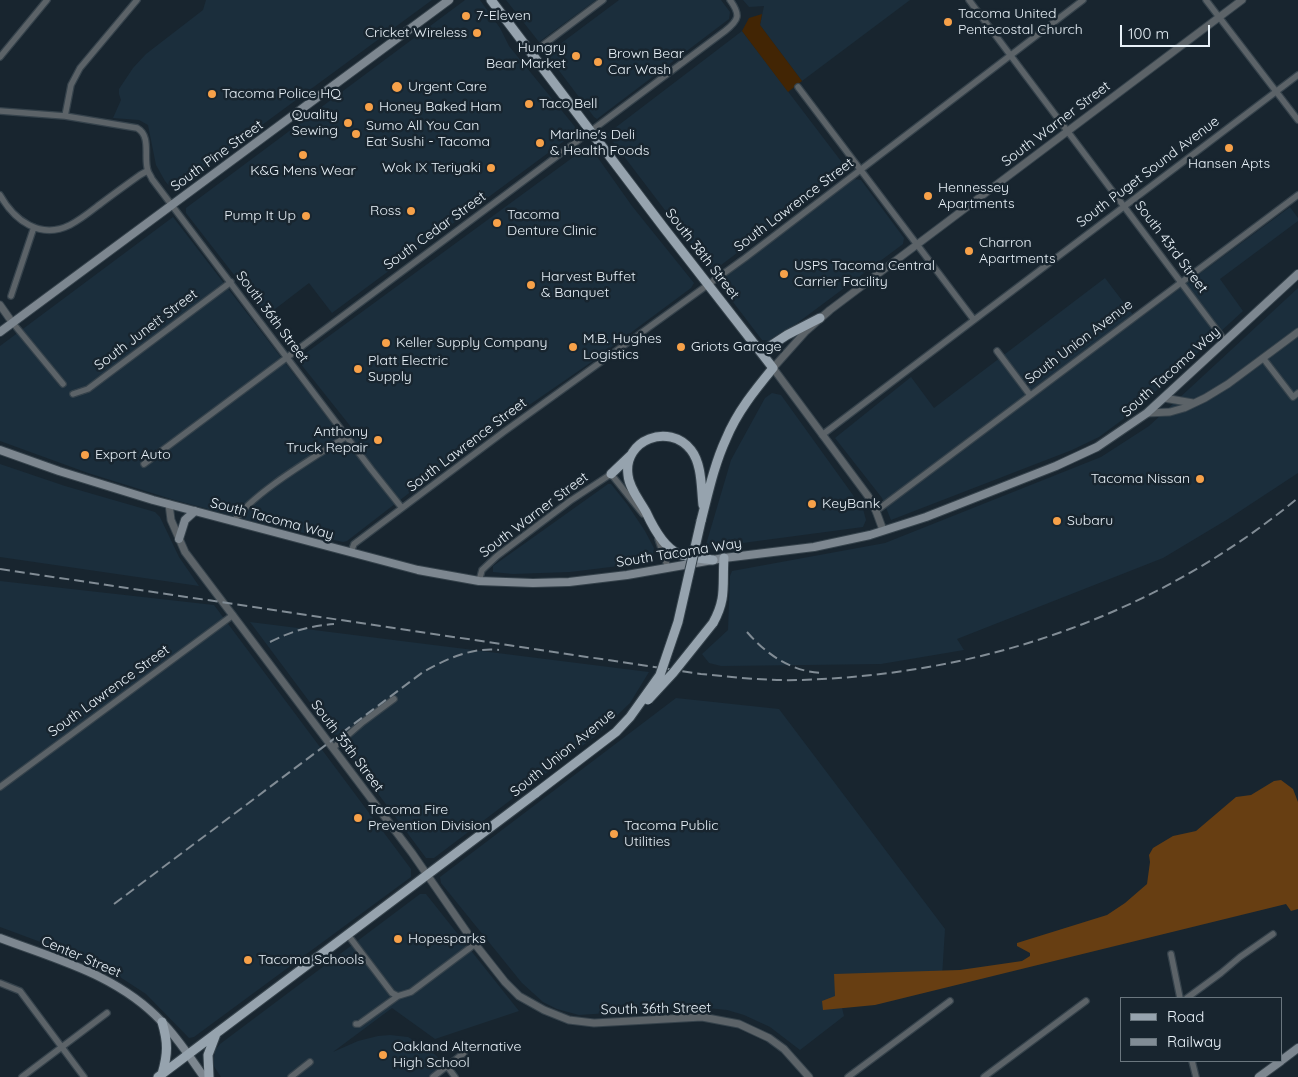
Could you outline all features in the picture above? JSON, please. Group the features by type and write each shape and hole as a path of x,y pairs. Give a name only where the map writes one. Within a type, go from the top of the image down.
{"main road":[{"name":"South Pine Street","path":"0,332 449,0"},
{"name":"South 38th Street","path":"491,0 773,368"},
{"name":"South Tacoma Way","path":"0,450 170,504 418,570 479,581 533,583 570,582 627,575 724,558 819,546 855,538 926,517 1056,466 1098,447 1147,413 1298,274"},
{"path":"761,352 787,334 820,318"},
{"name":"South Union Avenue","path":"160,1076 596,748 616,732 630,717 660,674 669,650 678,622 716,464 726,438 748,399 773,368"},
{"path":"611,474 641,443 656,436 669,436 681,441 691,450 696,460 704,510"},
{"path":"630,455 627,470 628,477 654,529 671,549 679,554 712,560"},
{"path":"179,539 185,520 195,511"},
{"path":"630,717 673,673 713,623 720,610 724,593 724,558"},
{"name":"Center Street","path":"0,938 103,977 132,995 162,1022 204,1077"},
{"path":"160,1076 168,1051 167,1038 162,1022"},
{"path":"209,1077 208,1055 216,1034"},
{"path":"1283,1059 1298,1048"},
{"path":"1259,1077 1278,1062"}],"street":[{"path":"0,57 47,0"},
{"path":"65,116 68,95 80,68 137,0"},
{"path":"531,54 602,0"},
{"name":"South Cedar Street","path":"144,464 725,31 734,23 737,16 737,10 730,0"},
{"name":"South 43rd Street","path":"970,0 1225,341"},
{"name":"South Lawrence Street","path":"351,552 354,544 708,284 1083,0"},
{"path":"1206,0 1298,120"},
{"name":"South Warner Street","path":"773,368 789,348 820,318 1242,0"},
{"name":"South Puget Sound Avenue","path":"822,435 1298,75"},
{"path":"798,87 974,320"},
{"path":"0,110 65,116 137,128 146,139 148,171 69,226 58,230 34,227 17,219 0,195"},
{"name":"South 36th Street","path":"148,171 402,508"},
{"name":"South Union Avenue","path":"876,511 1298,196"},
{"path":"11,296 34,227"},
{"name":"South Junett Street","path":"73,394 88,389 231,282"},
{"path":"0,305 64,384"},
{"path":"1147,413 1170,412 1184,408 1217,392 1298,332"},
{"path":"998,351 1030,395"},
{"path":"1263,358 1292,398 1298,393"},
{"name":"South 38th Street","path":"773,368 868,496 883,530"},
{"path":"1164,398 1193,403"},
{"path":"234,522 240,512 262,494 347,436"},
{"path":"611,474 654,529 668,568"},
{"name":"South Warner Street","path":"479,581 482,570 498,556 570,501 611,474"},
{"name":"South 35th Street","path":"170,504 171,520 185,552 412,853 475,944 505,982 519,996"},
{"name":"South Lawrence Street","path":"0,787 233,615"},
{"path":"333,748 394,699"},
{"path":"1188,997 1273,934"},
{"path":"348,935 392,993 398,996"},
{"path":"356,1024 359,1024 398,996 411,992 475,944"},
{"path":"1171,954 1180,997"},
{"path":"0,990 3,984 20,991 84,1077"},
{"name":"South 36th Street","path":"519,996 544,1010 570,1020 602,1023 702,1017 734,1022 756,1030 775,1042 790,1054 809,1077"},
{"path":"848,1077 950,1001"},
{"path":"984,1077 1086,1001"},
{"path":"22,1077 107,1013"},
{"path":"433,1077 464,1053"},
{"path":"291,1077 310,1062"},
{"path":"1192,1062 1196,1077"},
{"path":"447,1066 456,1077"}],"shaded area":[{"path":"206,0 432,0 175,189 170,187 165,181 156,165 148,125 139,120 113,118 121,100 119,89 133,68 146,54 203,10"},
{"path":"465,0 480,0 500,28 509,46 576,128 575,133 332,313 309,283 266,316 186,213 186,208"},
{"path":"506,0 596,0 539,42"},
{"path":"619,0 721,0 730,12 729,19 597,119 548,56 548,53"},
{"path":"743,0 910,0 802,81 760,25 764,6 749,7"},
{"path":"762,14 760,25 802,81 788,92 742,31 749,18"},
{"path":"742,31 847,169 712,272 607,134"},
{"path":"587,147 591,148 632,206 694,283 691,288 590,363 470,446 347,541 343,542 256,522 171,499 88,473 0,441 0,346 173,217 340,434 351,427 300,363 299,358"},
{"path":"854,179 861,180 904,238 903,244 776,339 771,341 762,340 717,281"},
{"path":"1290,207 1298,221 1220,279 1243,311 1133,412 1099,437 1072,450 891,520 882,498 835,438 911,377 934,408 1105,278 1137,320"},
{"path":"1298,288 1298,473 1228,519 1163,558 957,639 964,650 881,664 721,666 709,663 702,654 728,630 730,576 732,571 885,543 1101,457 1149,426"},
{"path":"772,393 781,395 863,509 866,520 863,527 705,548 731,460 765,398"},
{"path":"0,464 65,486 155,512 160,517 179,557 199,586 0,557"},
{"path":"608,484 611,484 627,504 645,531 654,548 651,559 646,562 570,572 513,574 493,572 493,566"},
{"path":"0,581 214,605 411,869 411,877 194,1037 189,1038 146,994 100,964 0,927"},
{"path":"250,622 649,672 630,703 598,734 434,858 426,858"},
{"name":"Tacoma Public Utilities","path":"676,698 779,709 945,929 942,977 834,975 844,1016 800,1050 770,1027 744,1015 727,1010 698,1007 579,1015 557,1009 543,1002 522,983 441,883 440,877"},
{"path":"1281,780 1293,789 1298,802 1298,909 1291,911 1286,904 875,1005 823,1010 822,1001 835,996 834,974 960,970 1022,961 1030,956 1030,953 1017,946 1017,943 1107,915 1125,903 1147,884 1149,855 1153,848 1173,836 1196,831 1236,797 1251,795 1274,781"},
{"path":"420,894 426,894 519,1011 435,1039 392,1008 333,1052 358,1041 378,1036 408,1037 429,1049 447,1066 433,1077 221,1077 213,1065 215,1050 220,1044"}],"railway":[{"path":"0,569 701,674 799,680 867,676 935,666 1000,651 1064,631 1126,606 1186,575 1243,539 1298,498"},
{"path":"270,642 301,630 334,624"},
{"path":"747,632 763,648 781,661 801,669 823,673"},
{"path":"114,904 423,672 469,652 499,650"}],"place":[{"name":"7-Eleven","path":"466,16"},
{"name":"Tacoma United Pentecostal Church","path":"948,22"},
{"name":"Cricket Wireless","path":"477,33"},
{"name":"Hungry Bear Market","path":"576,56"},
{"name":"Brown Bear Car Wash","path":"598,62"},
{"name":"Urgent Care","path":"397,87"},
{"name":"Tacoma Police HQ","path":"212,94"},
{"name":"Taco Bell","path":"529,104"},
{"name":"Honey Baked Ham","path":"369,107"},
{"name":"Quality Sewing","path":"348,123"},
{"name":"Sumo All You Can Eat Sushi - Tacoma","path":"356,134"},
{"name":"Marline's Deli & Health Foods","path":"540,143"},
{"name":"Hansen Apts","path":"1229,148"},
{"name":"K&G Mens Wear","path":"303,155"},
{"name":"Wok IX Teriyaki","path":"491,168"},
{"name":"Hennessey Apartments","path":"928,196"},
{"name":"Ross","path":"411,211"},
{"name":"Pump It Up","path":"306,216"},
{"name":"Tacoma Denture Clinic","path":"497,223"},
{"name":"Charron Apartments","path":"969,251"},
{"name":"USPS Tacoma Central Carrier Facility","path":"784,274"},
{"name":"Harvest Buffet & Banquet","path":"531,285"},
{"name":"Keller Supply Company","path":"386,343"},
{"name":"M.B. Hughes Logistics","path":"573,347"},
{"name":"Griots Garage","path":"681,347"},
{"name":"Platt Electric Supply","path":"358,369"},
{"name":"Anthony Truck Repair","path":"378,440"},
{"name":"Export Auto","path":"85,455"},
{"name":"Tacoma Nissan","path":"1200,479"},
{"name":"KeyBank","path":"812,504"},
{"name":"Subaru","path":"1057,521"},
{"name":"Tacoma Fire Prevention Division","path":"358,818"},
{"name":"Tacoma Public Utilities","path":"614,834"},
{"name":"Hopesparks","path":"398,939"},
{"name":"Tacoma Schools","path":"248,960"},
{"name":"Oakland Alternative High School","path":"383,1055"}]}
